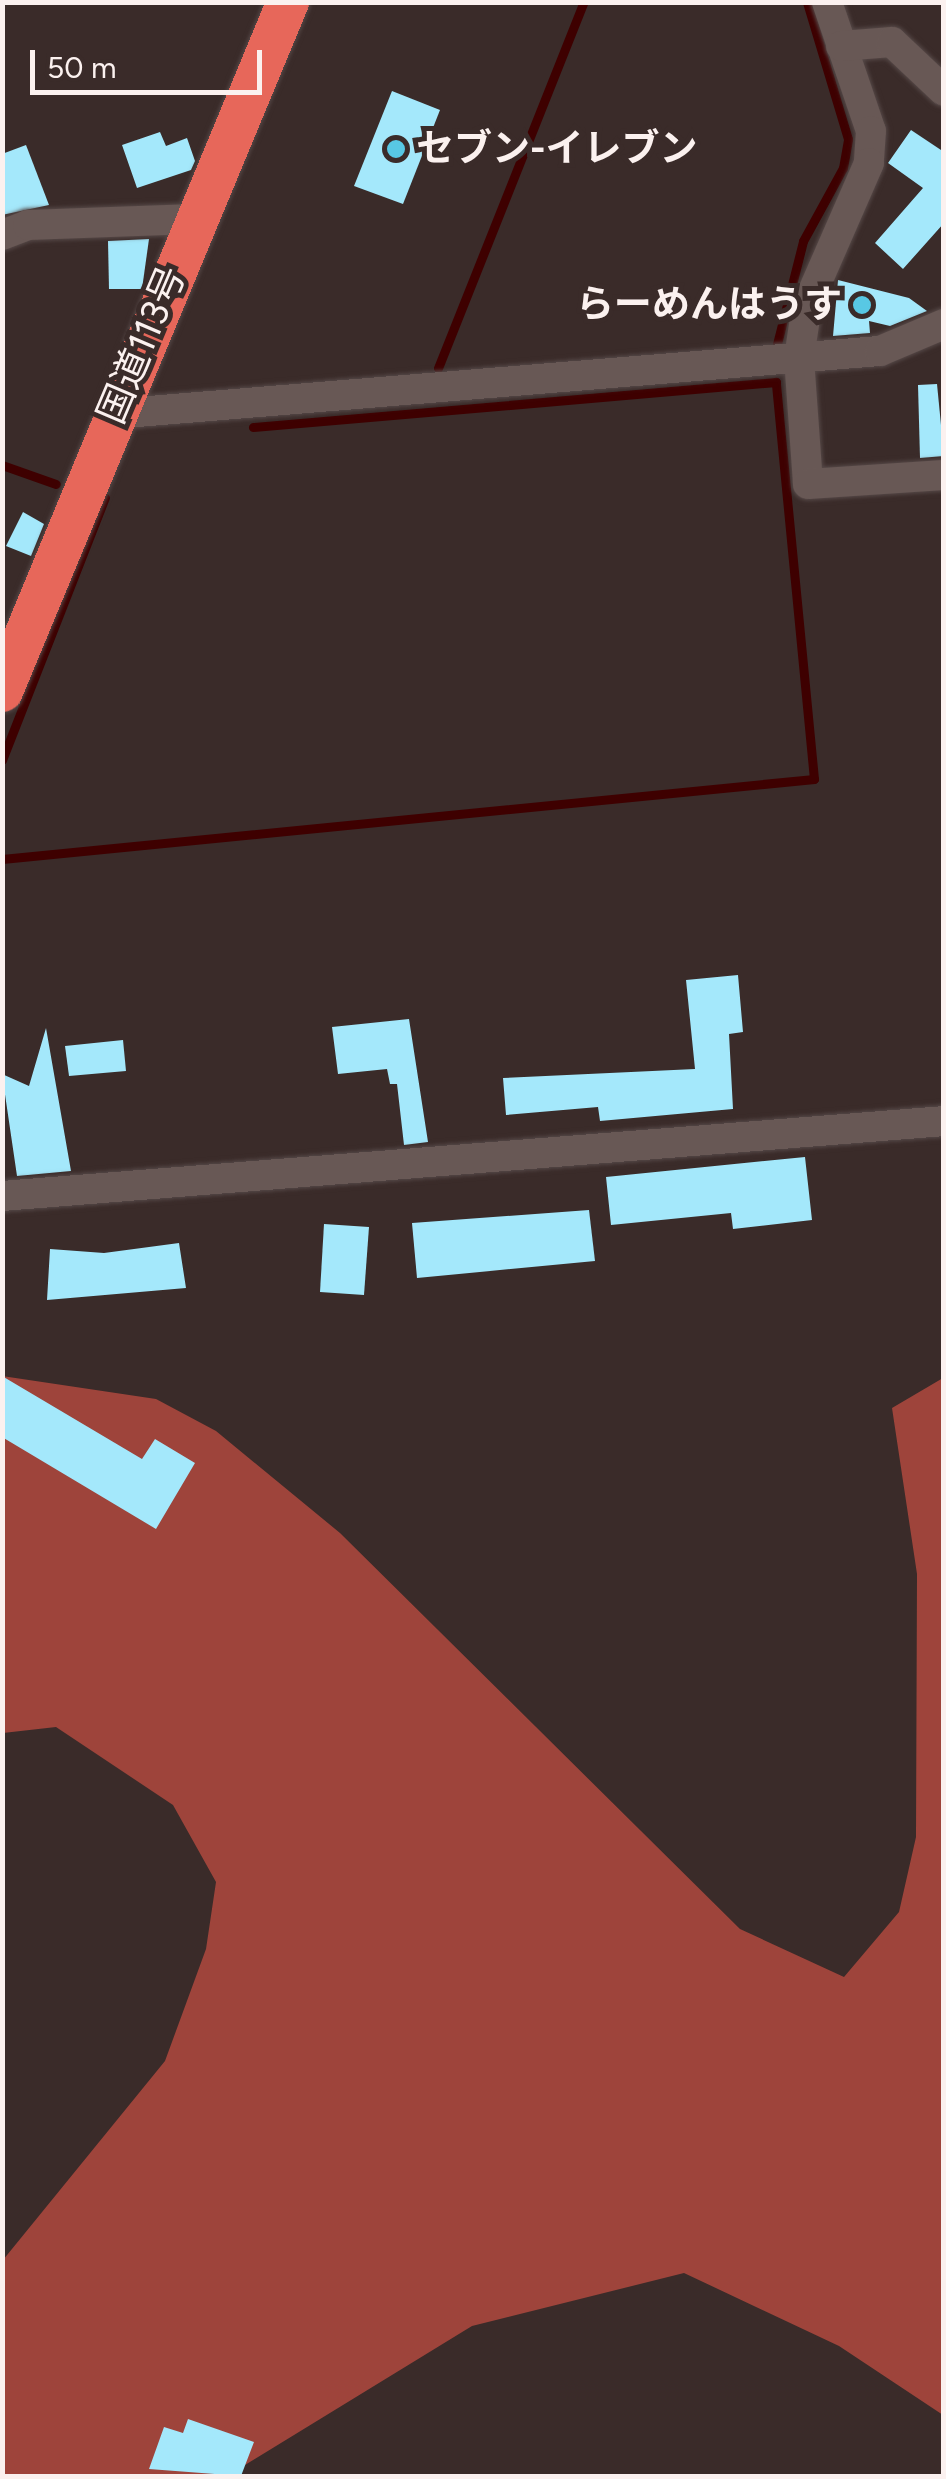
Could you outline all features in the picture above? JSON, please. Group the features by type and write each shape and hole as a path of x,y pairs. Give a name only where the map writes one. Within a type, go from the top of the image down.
{"highway":[{"name":"国道113号","path":"2,691 113,414 288,2"}],"street":[{"path":"827,2 868,107 869,163 807,305 799,358 808,484 944,474"},
{"path":"842,46 892,42 944,91"},
{"path":"2,235 28,225 194,219"},
{"path":"113,414 880,351 944,324"},
{"path":"2,1196 944,1122"}],"shaded area":[{"path":"2,1376 156,1399 216,1431 340,1533 740,1929 844,1977 899,1912 916,1837 917,1574 892,1408 943,1378 943,2415 839,2346 684,2273 472,2326 227,2476 3,2476 3,2260 165,2061 206,1949 216,1882 173,1805 56,1727 3,1733"}],"building":[{"path":"392,91 440,110 403,204 354,186"},
{"path":"911,130 944,152 944,223 903,269 875,243 923,188 888,163"},
{"path":"160,132 166,146 187,138 195,161 191,170 137,188 122,145"},
{"path":"26,145 49,205 2,215 2,154"},
{"path":"149,239 142,289 109,289 108,241"},
{"path":"838,280 909,298 927,311 890,326 869,321 870,333 833,336"},
{"path":"937,384 944,456 920,458 918,385"},
{"path":"23,512 44,524 31,556 6,546"},
{"path":"738,975 743,1032 729,1034 733,1109 600,1121 598,1107 506,1115 503,1078 695,1069 686,980"},
{"path":"409,1019 428,1142 404,1145 397,1084 390,1084 387,1069 338,1074 332,1027"},
{"path":"46,1028 71,1171 17,1176 2,1074 29,1086"},
{"path":"123,1040 126,1071 69,1076 65,1046"},
{"path":"805,1157 812,1220 733,1229 731,1213 611,1225 606,1177"},
{"path":"589,1210 595,1261 417,1278 412,1223"},
{"path":"324,1224 369,1227 364,1295 320,1292"},
{"path":"179,1243 186,1288 47,1300 50,1249 104,1253"},
{"path":"2,1376 142,1459 155,1439 195,1463 156,1529 2,1437"},
{"path":"188,2419 254,2442 241,2476 149,2469 164,2427 183,2433"}],"waterway":[{"path":"438,368 584,2"},
{"path":"777,344 803,241 843,168 848,139 807,2"},
{"path":"2,859 814,779 776,382 253,427"},
{"path":"2,465 56,484"},
{"path":"2,760 105,497"}],"place":[{"name":"セブン-イレブン","path":"396,149"},
{"name":"らーめんはうす","path":"862,305"}]}
